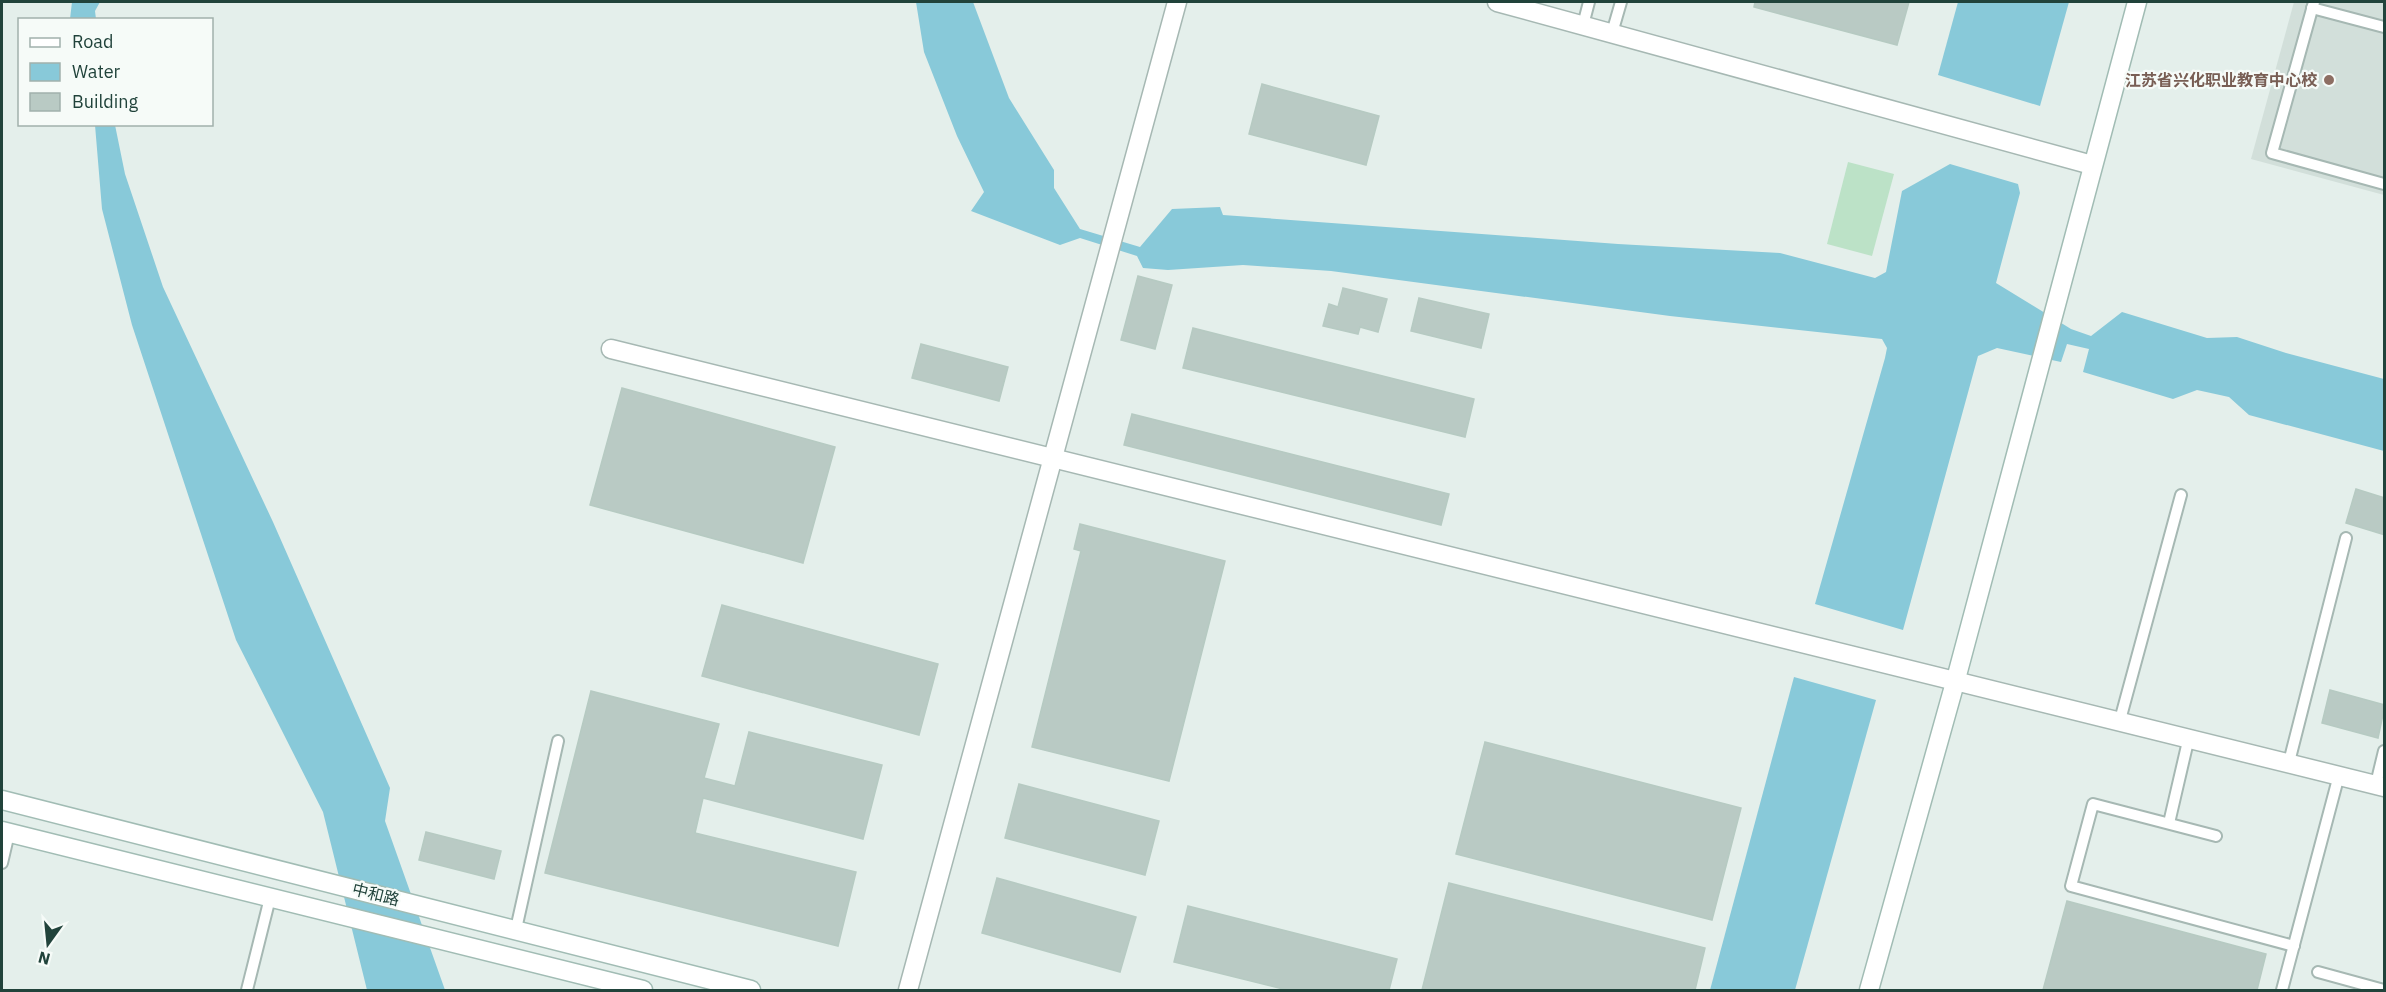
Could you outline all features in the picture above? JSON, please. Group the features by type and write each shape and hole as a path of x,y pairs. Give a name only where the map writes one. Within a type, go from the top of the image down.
{"street":[{"path":"908,990 1177,2"},
{"path":"1497,2 2092,165"},
{"path":"1869,990 1956,679 2137,2"},
{"path":"611,348 2380,785"},
{"name":"中和路","path":"2,800 751,990"},
{"name":"中和路","path":"5,832 643,990"}],"lane":[{"path":"1583,25 1589,2"},
{"path":"1612,33 1620,2"},
{"path":"2385,27 2313,5 2272,153 2385,184"},
{"path":"2120,720 2181,495"},
{"path":"2289,762 2346,538"},
{"path":"2169,824 2189,737"},
{"path":"516,929 558,741"},
{"path":"2380,785 2385,751"},
{"path":"2282,990 2339,775"},
{"path":"2216,836 2093,804 2071,886 2294,946"},
{"path":"2,863 5,832"},
{"path":"247,990 270,898"},
{"path":"2318,972 2385,990"}],"shaded area":[{"name":"江苏省兴化职业教育中心校","path":"2294,2 2384,2 2384,195 2251,159"}],"green space":[{"path":"1848,162 1894,174 1872,256 1827,244"}],"water":[{"path":"72,2 100,2 95,11 96,18 70,18"},
{"path":"916,2 973,2 1009,98 1054,170 1054,188 1080,229 1140,247 1172,209 1220,207 1223,215 1618,244 1780,253 1875,278 1886,272 1902,191 1950,164 2018,184 2020,193 1996,283 2071,329 2091,336 2122,312 2207,338 2237,337 2286,353 2384,379 2384,451 2249,415 2229,397 2197,390 2173,399 2083,372 2089,349 2067,344 2061,362 1997,348 1978,356 1903,630 1815,604 1885,358 1887,348 1882,339 1670,316 1331,271 1243,265 1168,270 1143,268 1137,256 1080,238 1060,245 971,211 984,192 957,136 924,52"},
{"path":"1958,2 2069,2 2040,106 1938,75"},
{"path":"95,126 115,126 125,174 163,287 273,522 390,788 385,821 445,990 367,990 323,812 236,640 132,325 102,209"},
{"path":"1794,677 1876,700 1795,990 1710,990"}],"building":[{"path":"1755,2 1909,2 1897,45 1754,7"},
{"path":"1262,84 1379,116 1366,165 1249,134"},
{"path":"1138,276 1172,285 1155,349 1121,340"},
{"path":"1343,288 1387,299 1378,332 1360,327 1358,334 1323,326 1329,304 1338,307"},
{"path":"1419,298 1489,314 1481,348 1411,331"},
{"path":"1193,328 1474,399 1465,437 1183,368"},
{"path":"921,344 1008,367 999,401 912,378"},
{"path":"622,388 835,447 803,563 590,505"},
{"path":"1132,414 1449,494 1441,525 1124,445"},
{"path":"2356,489 2385,498 2385,535 2346,523"},
{"path":"1080,524 1225,561 1169,781 1032,747 1081,551 1074,549"},
{"path":"722,605 938,664 919,735 702,676"},
{"path":"2330,690 2385,705 2378,738 2322,723"},
{"path":"591,691 719,724 704,778 735,786 749,732 882,765 863,839 703,798 695,833 856,872 838,946 545,873"},
{"path":"1485,742 1741,808 1712,920 1456,854"},
{"path":"1019,784 1159,821 1145,875 1005,838"},
{"path":"426,832 501,851 494,879 419,860"},
{"path":"997,878 1136,917 1120,972 982,933"},
{"path":"1449,883 1705,948 1695,990 1422,990"},
{"path":"2067,901 2266,954 2257,990 2043,990"},
{"path":"1188,906 1397,959 1389,990 1287,990 1174,962"}],"place":[{"name":"江苏省兴化职业教育中心校","path":"2329,80"}]}
